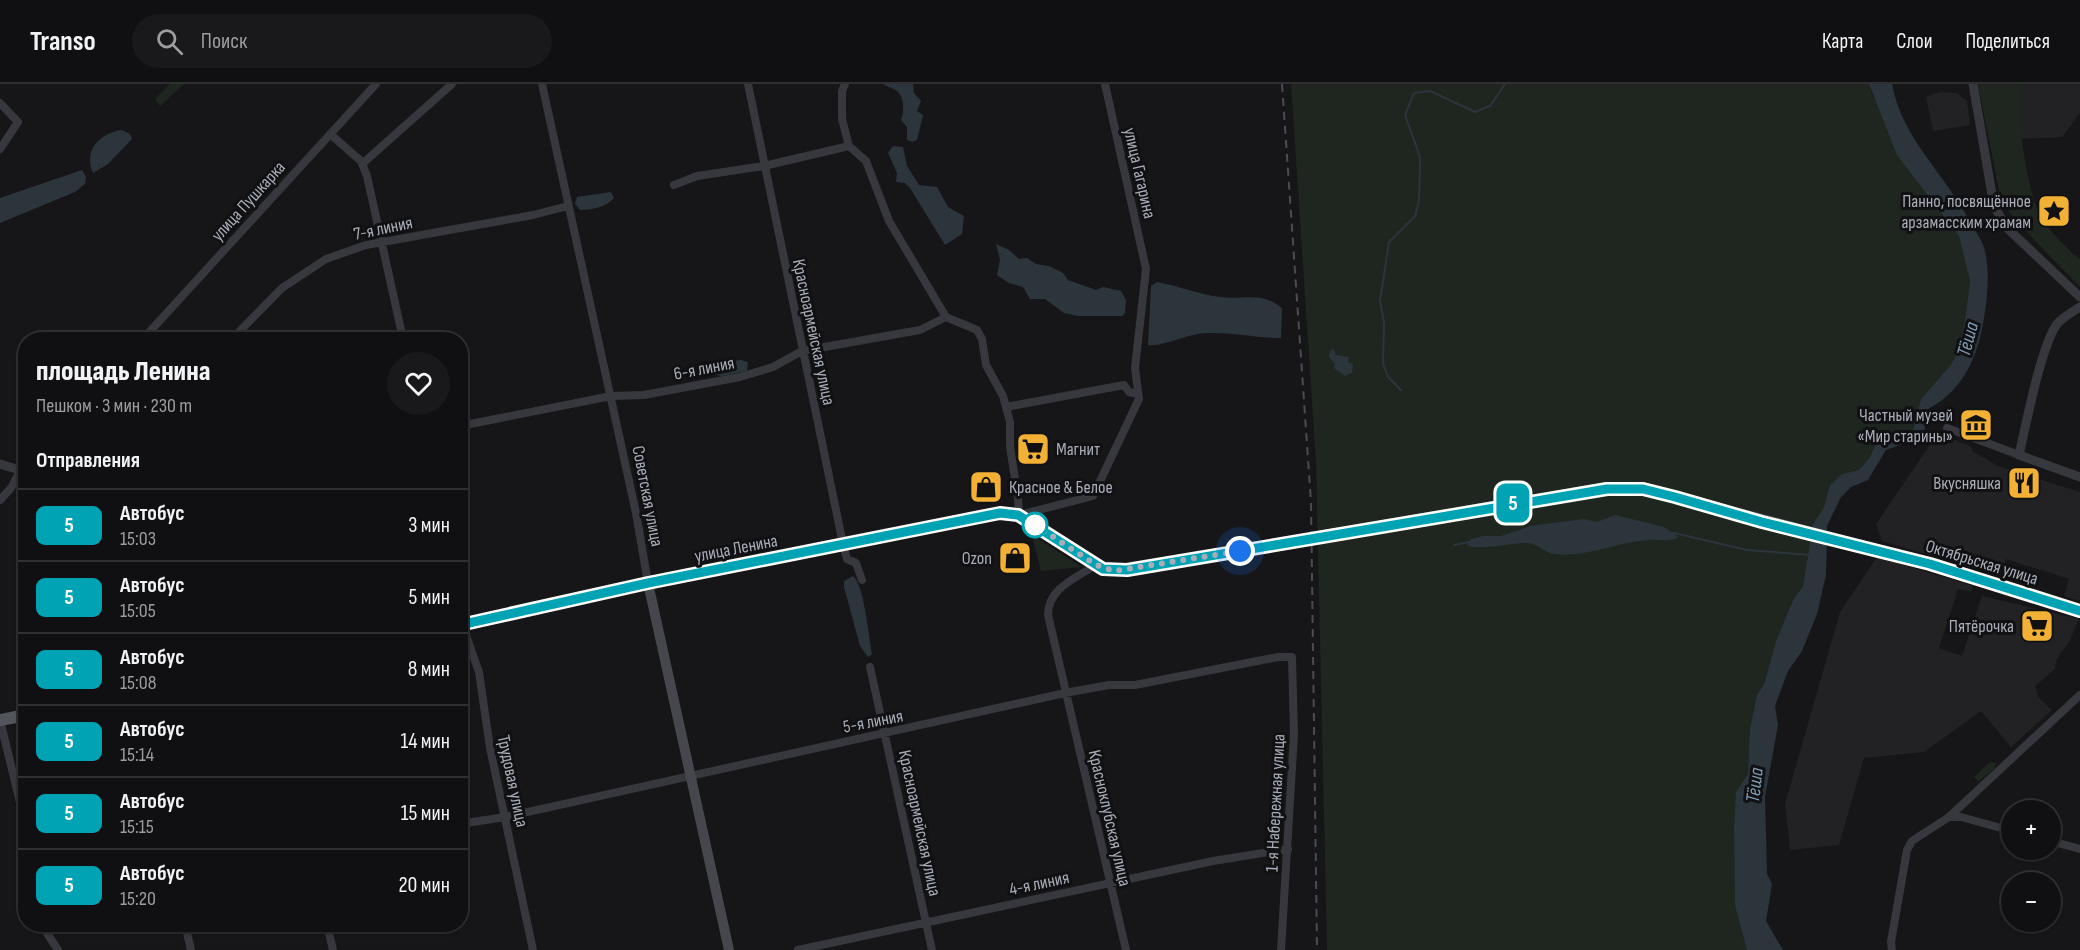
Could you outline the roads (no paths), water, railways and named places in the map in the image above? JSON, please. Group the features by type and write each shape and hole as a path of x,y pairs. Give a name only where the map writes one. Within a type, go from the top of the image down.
{"main road":[{"name":"Октябрьская улица","path":"1096,565 1103,569 1127,570 1511,504 1607,489 1643,489 1872,549 2080,611"},
{"name":"улица Ленина","path":"468,623 648,583 1000,513 1018,515"},
{"path":"1018,515 1096,565"},
{"name":"Советская улица","path":"648,583 729,950"},
{"path":"0,720 18,717"}],"street":[{"name":"улица Пушкарка","path":"149,332 376,84"},
{"path":"362,164 452,84"},
{"name":"Советская улица","path":"542,84 636,513 648,583"},
{"name":"Красноармейская улица","path":"748,84 843,544 847,559 856,563 862,580"},
{"path":"845,84 842,91 842,119 849,146 866,161 889,221 946,317 977,330 982,339 986,365 1003,396 1006,407 1011,422 1010,447 1018,498 1018,515 1093,496 1139,399 1138,394 1129,392 1124,385 1006,407"},
{"name":"улица Гагарина","path":"1105,84 1146,269 1135,368 1138,394"},
{"path":"1973,84 1994,206 2007,228 2080,297"},
{"path":"0,102 18,123 0,149"},
{"path":"330,134 362,164 401,332"},
{"path":"674,185 697,176 764,166 849,146"},
{"name":"7-я линия","path":"239,332 297,276 326,260 366,245 533,215 568,206"},
{"path":"2019,454 2043,362 2055,327 2065,317 2080,308"},
{"name":"6-я линия","path":"468,424 611,396 644,396 740,377 772,367 802,351 920,330 946,317"},
{"path":"1947,428 2080,477"},
{"path":"0,464 18,470"},
{"path":"0,500 18,479"},
{"name":"Красноклубская улица","path":"1096,565 1058,590 1051,597 1048,606 1065,693 1126,950"},
{"name":"Трудовая улица","path":"468,643 479,672 490,748 533,950"},
{"name":"5-я линия","path":"468,823 505,817 690,774 886,734 1065,693 1109,685 1135,685 1278,657 1292,657"},
{"name":"1-я Набережная улица","path":"1281,950 1294,734 1292,657"},
{"name":"Красноармейская улица","path":"870,668 932,950"},
{"path":"1892,950 1891,942 1907,850 1912,841 1949,817 2080,695"},
{"path":"0,720 18,795"},
{"path":"1949,817 1961,817 2001,828"},
{"path":"2061,844 2080,849"},
{"name":"4-я линия","path":"798,950 1213,861 1288,849"},
{"path":"46,932 58,950"},
{"path":"187,932 191,950"},
{"path":"329,932 333,950"}],"water":[{"path":"883,84 913,84 914,93 921,101 917,111 923,115 917,140 912,142 907,140 907,127 901,120 903,105 900,94"},
{"path":"1869,84 1892,84 1905,122 1981,240 1988,272 1986,306 1973,360 1955,388 1928,409 1924,433 1917,439 1886,450 1868,480 1851,487 1841,497 1827,526 1826,575 1817,614 1802,651 1788,671 1775,706 1778,725 1765,797 1767,874 1772,884 1766,921 1783,950 1747,950 1735,905 1736,792 1748,774 1750,729 1757,695 1764,684 1776,641 1793,600 1803,586 1813,524 1824,507 1830,485 1842,474 1859,470 1870,457 1879,436 1886,431 1912,434 1921,399 1951,365 1958,351 1965,320 1970,281 1959,236 1897,155"},
{"path":"122,130 130,134 132,139 108,164 93,173 90,157 96,144 107,135"},
{"path":"893,146 903,147 907,166 919,185 937,187 948,207 964,216 962,234 945,245 910,188 905,183 896,182 897,173 888,153"},
{"path":"82,170 86,177 85,184 75,192 0,223 0,198"},
{"path":"611,192 614,198 598,207 580,210 575,204 577,197"},
{"path":"996,244 1009,250 1019,259 1027,258 1036,264 1049,266 1063,273 1068,280 1096,290 1103,287 1121,291 1126,300 1125,313 1122,316 1078,316 1064,313 1045,299 1030,299 1023,287 1009,283 997,275 1000,260"},
{"path":"1157,282 1212,296 1252,297 1274,303 1282,308 1281,338 1207,333 1148,345 1151,286"},
{"path":"1334,349 1336,355 1349,357 1348,362 1353,364 1352,373 1345,376 1334,368 1335,364 1329,357 1330,351"},
{"path":"741,360 748,362 747,371 722,376 710,374 718,364"},
{"path":"1615,515 1664,527 1679,537 1667,540 1636,541 1566,555 1550,553 1530,543 1477,547 1467,545 1471,539 1501,536 1530,526 1584,519 1597,522"},
{"path":"853,576 860,589 866,612 872,654 868,657 860,646 844,587 844,581"}],"waterway":[{"path":"1401,390 1388,377 1383,363 1384,322 1380,301 1389,242 1415,216 1419,201 1420,157 1405,115 1414,93 1430,91 1475,112 1490,106 1505,84"},
{"name":"Тёша","path":"1674,533 1747,550 1810,555"},
{"name":"Тёша","path":"1454,545 1469,542"}],"railway":[{"path":"1282,84 1311,502 1317,950"}],"place":[{"name":"Панно, посвящённое арзамасским храмам","path":"2054,211"},
{"name":"Частный музей «Мир старины»","path":"1976,425"},
{"name":"Магнит","path":"1033,449"},
{"name":"Вкусняшка","path":"2024,483"},
{"name":"Красное & Белое","path":"986,487"},
{"name":"Ozon","path":"1015,558"},
{"name":"Пятёрочка","path":"2037,626"}]}
